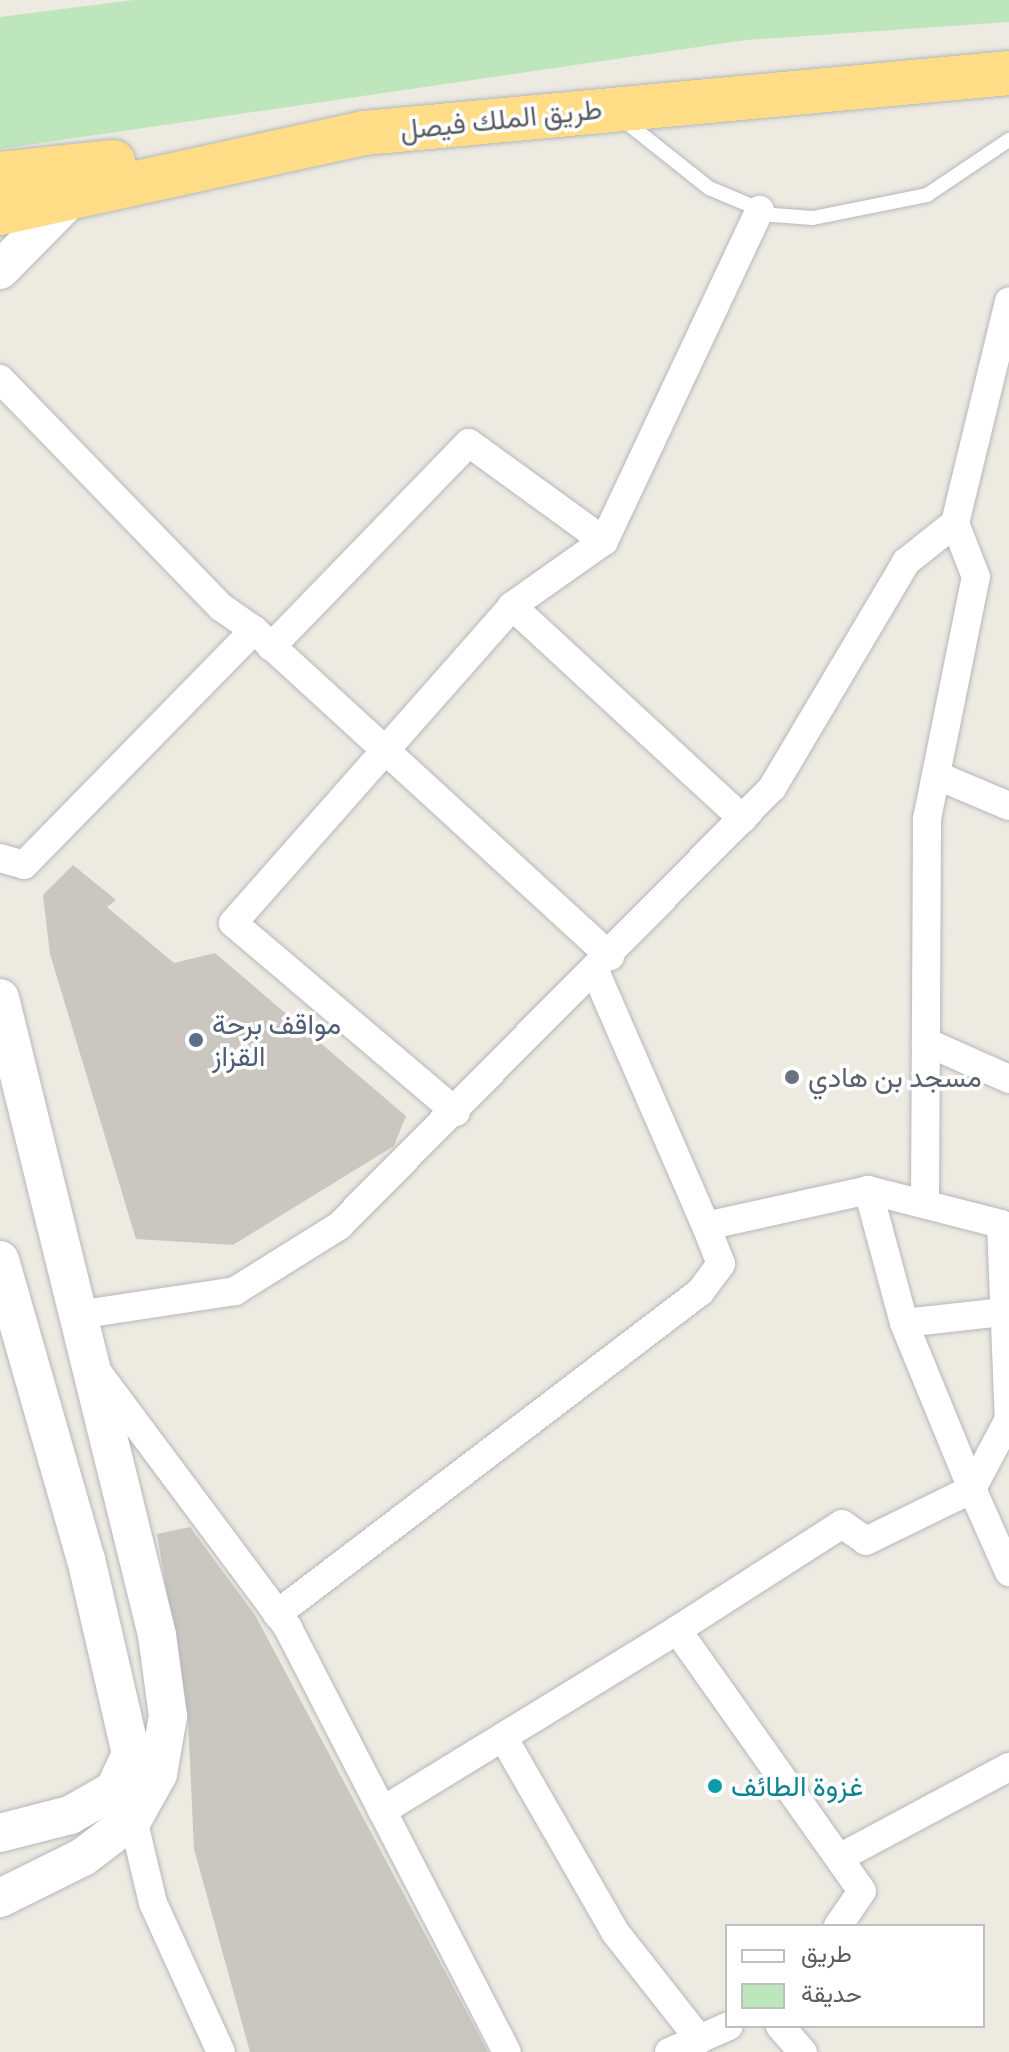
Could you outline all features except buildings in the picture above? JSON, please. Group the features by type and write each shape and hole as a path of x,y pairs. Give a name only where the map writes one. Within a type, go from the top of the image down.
{"highway":[{"name":"طريق الملك فيصل","path":"0,213 365,133 608,107 1009,73"},
{"path":"0,174 365,133"}],"street":[{"path":"0,270 74,195"},
{"path":"456,1112 233,923 512,606 604,541 760,210"},
{"path":"925,1204 927,819 976,577 955,523 1009,301"},
{"path":"0,379 221,607 262,639 602,963 721,1264 700,1292 277,1614"},
{"path":"0,858 24,865 469,443 604,541"},
{"path":"77,1315 235,1291 339,1226 456,1112 743,819 833,697 906,562 955,523"},
{"path":"512,606 743,819"},
{"path":"936,775 1009,806"},
{"path":"0,998 85,1356 157,1635 168,1716 158,1774 133,1819 83,1857 0,1898"},
{"path":"926,1042 1009,1079"},
{"path":"382,1811 677,1630 842,1524 866,1541 972,1489 1009,1419 1004,1312 1005,1215 925,1204 868,1190 706,1226"},
{"path":"868,1190 904,1323 1009,1572"},
{"path":"0,1260 86,1559 131,1754 114,1790 70,1815 0,1833"},
{"path":"904,1323 1004,1312"},
{"path":"85,1356 277,1614 507,2052"},
{"path":"677,1630 862,1891 839,1924"},
{"path":"503,1737 615,1932 700,2040"},
{"path":"839,1858 1009,1767"},
{"path":"133,1819 153,1903 221,2052"},
{"path":"669,2052 725,2028"},
{"path":"782,2028 803,2052"}],"lane":[{"path":"608,107 709,188 760,210 813,218 927,195 1009,140"}],"green space":[{"path":"134,0 1009,0 1009,22 746,40 0,149 0,17"}],"place":[{"name":"مواقف برحة القزاز","path":"196,1040"},
{"name":"مسجد بن هادي","path":"792,1077"},
{"name":"غزوة الطائف","path":"715,1786"}]}
